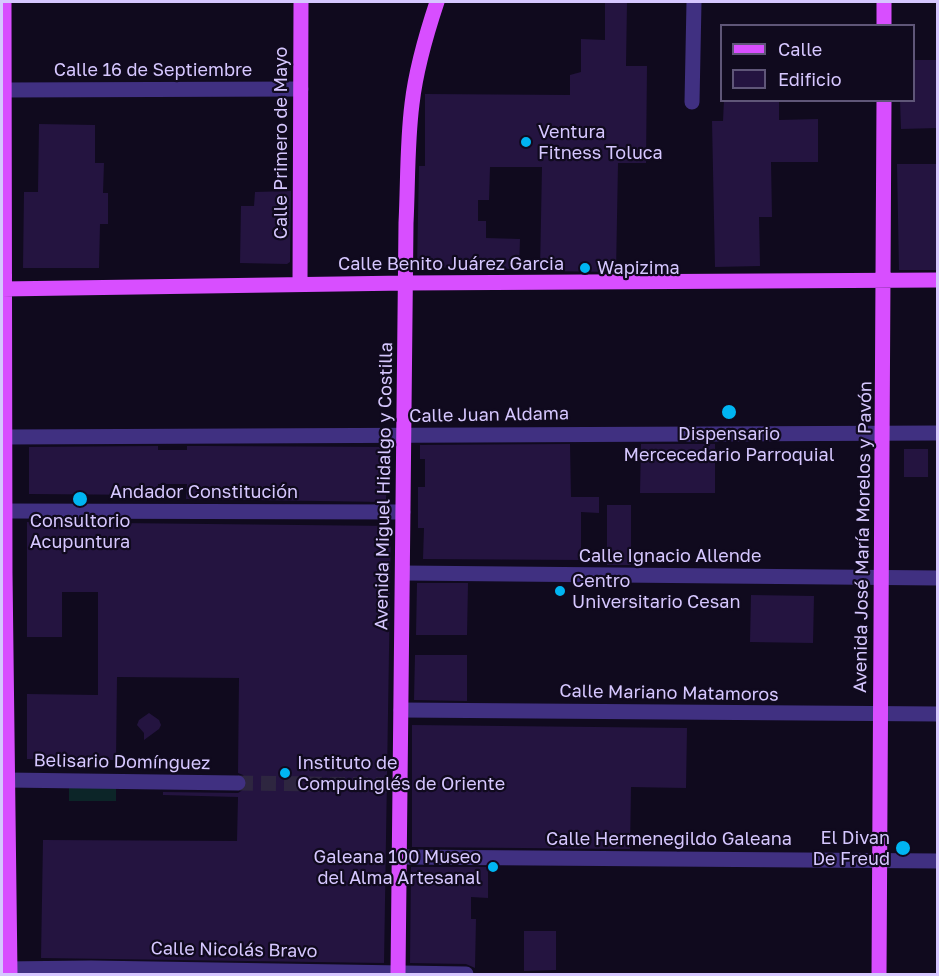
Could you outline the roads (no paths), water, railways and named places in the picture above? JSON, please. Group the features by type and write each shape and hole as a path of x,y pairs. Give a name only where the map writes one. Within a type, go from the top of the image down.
{"main road":[{"path":"4,2 5,510 3,573 7,971"},
{"name":"Calle Primero de Mayo","path":"300,284 301,2"},
{"name":"Avenida Miguel Hidalgo y Costilla","path":"398,973 399,857 393,785 401,710 406,283 411,106 421,56 437,2"},
{"path":"884,2 884,24"},
{"name":"Avenida José María Morelos y Pavón","path":"879,975 885,281 884,102"},
{"name":"Calle Benito Juárez Garcia","path":"3,289 300,284 938,280"}],"street":[{"path":"692,102 694,2"},
{"name":"Calle 16 de Septiembre","path":"5,90 301,88"},
{"name":"Calle Juan Aldama","path":"5,437 938,433"},
{"name":"Andador Constitución","path":"5,510 403,512"},
{"name":"Calle Ignacio Allende","path":"403,573 938,578"},
{"name":"Calle Mariano Matamoros","path":"401,710 938,714"},
{"name":"Belisario Domínguez","path":"6,780 238,783"},
{"name":"Calle Hermenegildo Galeana","path":"399,857 938,861"},
{"name":"Calle Nicolás Bravo","path":"7,971 91,968 466,975"}],"tunnel":[{"path":"238,783 387,785"}],"place":[{"name":"Ventura Fitness Toluca","path":"526,142"},
{"name":"Wapizima","path":"585,268"},
{"name":"Dispensario Mercecedario Parroquial","path":"729,412"},
{"name":"Consultorio Acupuntura","path":"80,499"},
{"name":"Centro Universitario Cesan","path":"560,591"},
{"name":"Instituto de Compuinglés de Oriente","path":"285,773"},
{"name":"El Divan De Freud","path":"903,848"},
{"name":"Galeana 100 Museo del Alma Artesanal","path":"493,867"}]}
